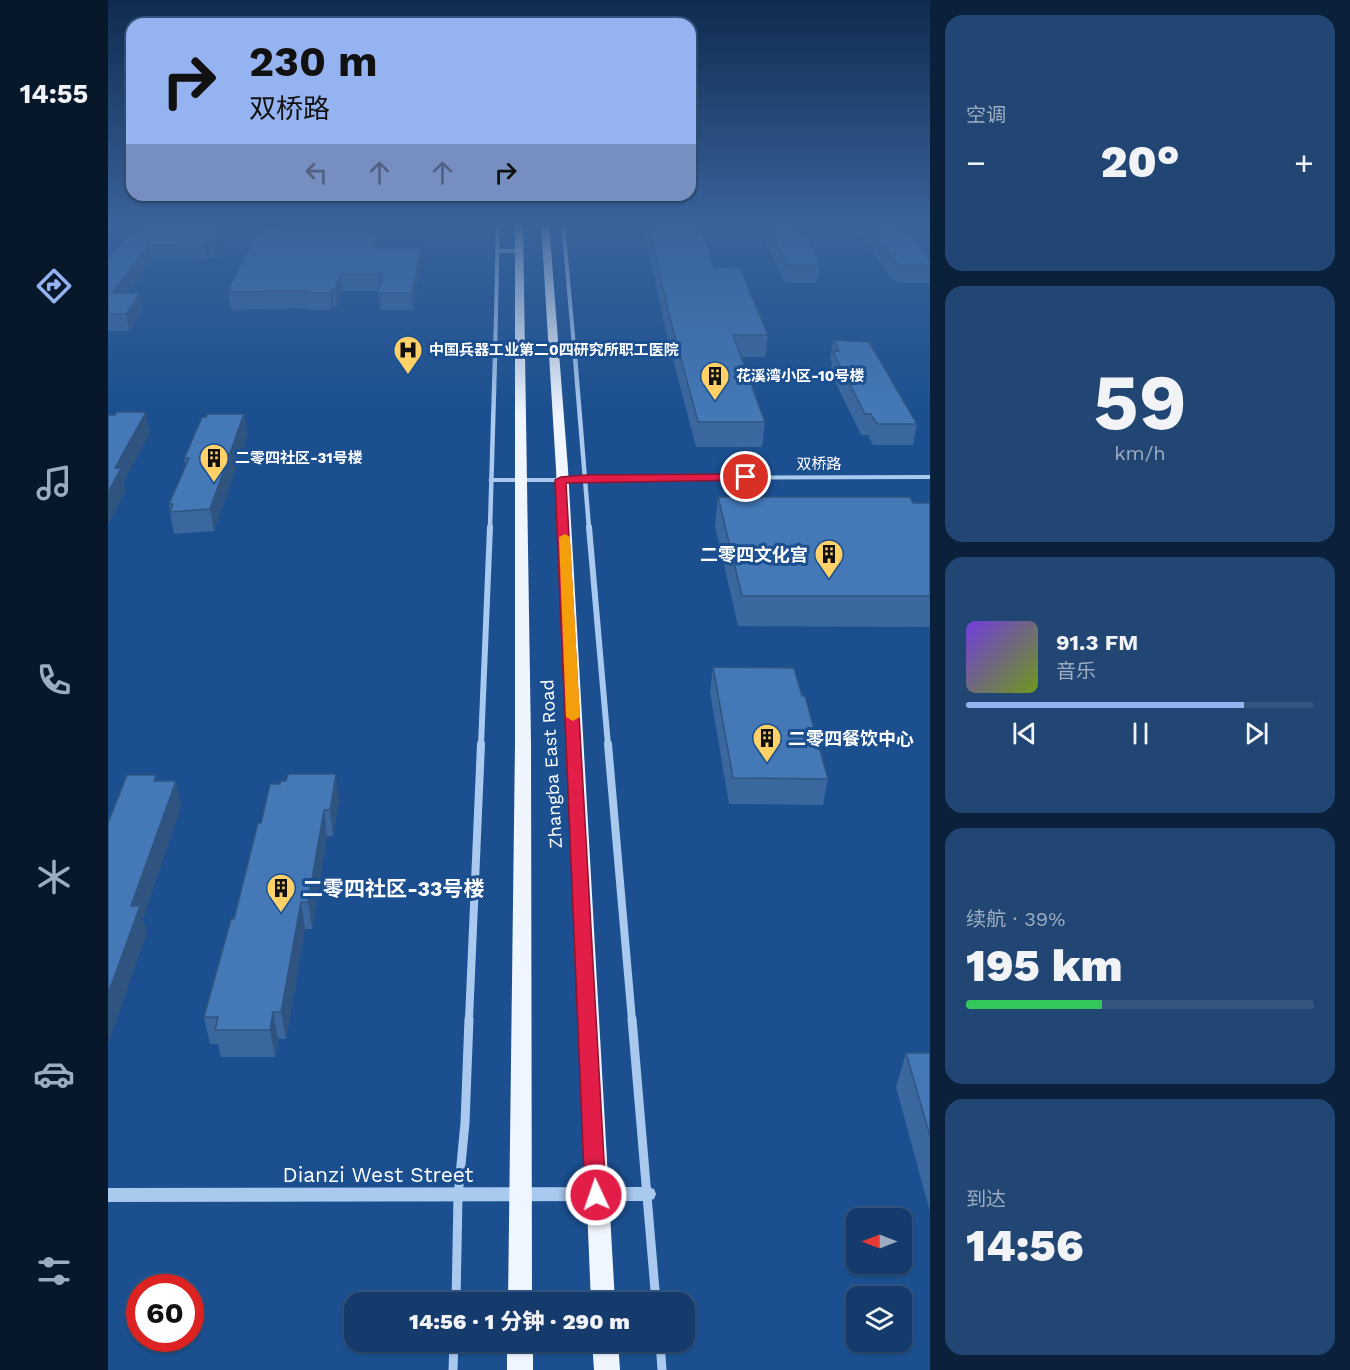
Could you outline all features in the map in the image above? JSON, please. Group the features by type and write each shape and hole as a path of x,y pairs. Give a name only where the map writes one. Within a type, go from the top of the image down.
{"main road":[{"name":"Zhangba East Road","path":"519,287 520,1292"},
{"name":"Zhangba East Road","path":"549,287 602,1292"},
{"path":"520,1352 520,1370"},
{"path":"606,1352 607,1370"}],"street":[{"path":"456,1292 458,1196 465,1111 492,480 497,287"},
{"path":"569,287 655,1292"},
{"name":"双桥路","path":"492,480 930,477"},
{"name":"Dianzi West Street","path":"108,1195 648,1194"},
{"path":"453,1370 454,1352"},
{"path":"661,1352 662,1370"}],"building":[{"path":"108,287 117,287 112,293 140,293 126,314 108,314"},
{"path":"230,287 336,287 331,293 230,292 231,290 228,290"},
{"path":"380,287 413,287 412,293 378,293"},
{"path":"663,287 748,287 768,335 733,335 765,422 698,422"},
{"path":"833,340 869,342 917,424 877,424 871,414 865,414 833,352 839,351"},
{"path":"117,412 146,412 115,468 121,468 108,493 108,415 115,415"},
{"path":"207,414 244,414 210,509 170,512 173,504 169,504 189,458 184,459 202,417 206,417"},
{"name":"二零四文化宫","path":"718,497 910,497 913,503 930,503 930,596 742,596"},
{"name":"二零四餐饮中心","path":"713,667 794,668 802,696 805,696 828,779 733,778"},
{"name":"二零四社区-33号楼","path":"288,774 336,774 330,810 324,810 308,902 301,902 281,1012 273,1012 270,1030 215,1030 218,1017 204,1017 231,919 234,919 258,823 261,823 270,784 280,784 281,781 286,781"},
{"path":"127,775 156,775 154,781 176,781 131,906 140,906 108,994 108,823"},
{"path":"906,1053 930,1053 930,1136"}],"slow traffic":[{"path":"565,537 573,717"}],"place":[{"name":"中国兵器工业第二0四研究所职工医院","path":"408,376"},
{"name":"花溪湾小区-10号楼","path":"715,402"},
{"name":"二零四社区-31号楼","path":"214,484"},
{"name":"二零四文化宫","path":"829,580"},
{"name":"二零四餐饮中心","path":"767,764"},
{"name":"二零四社区-33号楼","path":"281,914"}],"route":[{"path":"596,1195 561,480 746,477"}]}
